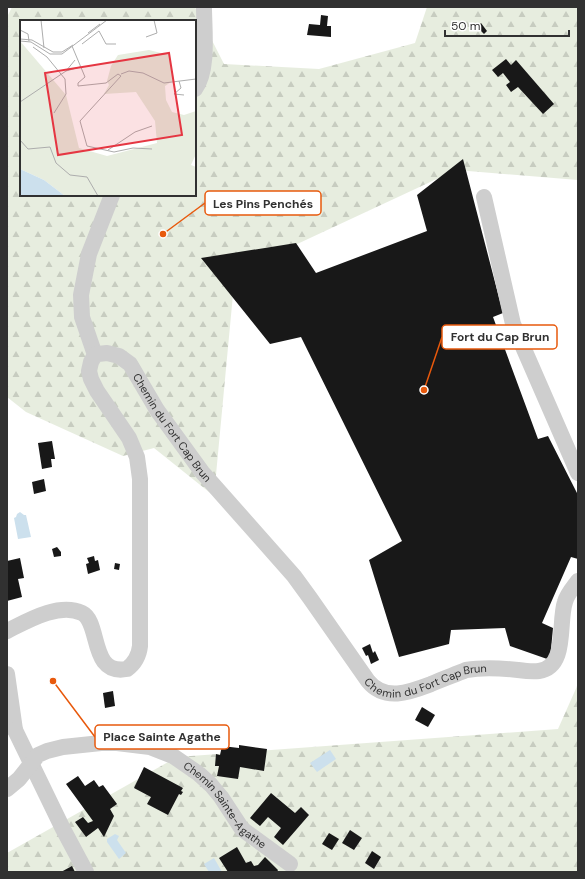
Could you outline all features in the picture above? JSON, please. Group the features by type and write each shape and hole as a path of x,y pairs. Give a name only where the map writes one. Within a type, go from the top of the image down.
{"street":[{"path":"196,87 204,69 204,7"},
{"path":"7,631 40,615 62,611 74,611 83,613 86,616 90,624 96,646 107,664 120,670 127,669 138,655 140,646 139,464 129,438 90,379 90,367 95,355 82,317 81,295 90,254 112,196"},
{"path":"484,197 513,324 578,473"},
{"name":"Chemin du Fort Cap Brun","path":"95,355 111,354 123,358 130,364 157,410 202,472 294,576 368,681 376,689 389,693 403,694 475,668 534,671 546,669 552,666 558,656 565,602 578,581"},
{"path":"7,674 11,724 86,872"},
{"name":"Chemin Sainte-Agathe","path":"7,789 19,780 31,764 43,752 63,746 117,742 150,747 187,765 203,778 221,796 242,829 290,864"}],"green space":[{"path":"12,7 195,7 224,64 319,69 415,43 427,7 578,7 578,180 456,170 235,273 214,496 154,448 123,456 26,412 7,397 7,17"},
{"path":"578,684 578,872 7,872 7,853 177,757 558,729"}],"water":[{"path":"20,512 26,515 31,537 18,539 14,518"},
{"path":"330,750 336,759 317,772 310,763"},
{"path":"115,834 119,836 117,840 126,853 119,859 107,842 107,839"},
{"path":"214,858 222,872 209,872 204,864"}],"building":[{"path":"321,15 328,16 327,26 331,26 331,37 307,35 309,24 320,25"},
{"path":"481,23 487,31 484,34 477,27"},
{"path":"506,59 511,65 516,60 554,104 543,114 518,87 511,92 506,85 510,82 503,73 498,77 492,70"},
{"path":"463,159 503,313 493,317 538,439 548,436 578,495 578,559 571,557 542,623 553,628 550,660 510,646 505,628 451,630 449,644 399,657 369,560 402,541 301,337 270,344 201,258 296,243 316,273 427,231 417,195"},
{"path":"52,441 55,459 51,459 52,467 42,469 38,443"},
{"path":"44,479 46,491 34,494 32,482"},
{"path":"57,547 61,552 61,556 54,557 52,549"},
{"path":"94,556 95,561 98,560 100,570 88,574 86,564 89,563 87,558"},
{"path":"20,558 24,578 18,579 22,597 7,601 7,561"},
{"path":"115,563 120,564 119,570 114,569"},
{"path":"370,644 373,653 375,651 379,660 371,664 368,655 366,656 362,648"},
{"path":"113,691 115,706 105,708 103,693"},
{"path":"422,707 435,715 428,727 415,720"},
{"path":"239,745 267,749 264,771 240,767 238,779 217,776 219,766 215,766 216,754 220,755 222,746 239,748"},
{"path":"144,767 183,788 181,791 183,792 181,795 179,794 168,815 147,804 151,797 134,788"},
{"path":"78,776 85,786 94,780 99,787 103,785 117,804 110,809 114,816 104,837 98,828 86,837 75,822 83,817 88,823 93,821 66,784"},
{"path":"271,793 295,813 301,807 309,815 283,845 274,837 281,828 268,817 260,826 250,818"},
{"path":"350,830 362,838 354,850 342,843"},
{"path":"329,833 339,839 332,850 322,844"},
{"path":"237,847 246,863 251,861 254,866 258,865 265,857 278,870 277,872 228,872 219,858"},
{"path":"372,851 381,857 374,869 365,863"},
{"path":"72,866 75,872 61,872"}],"place":[{"name":"Les Pins Penchés","path":"163,234"},
{"name":"Fort du Cap Brun","path":"424,390"},
{"name":"Place Sainte Agathe","path":"53,681"}]}
